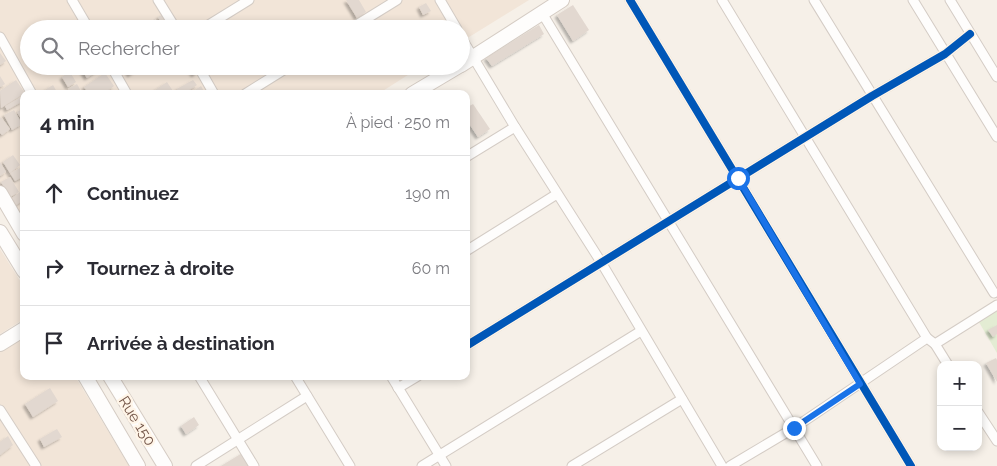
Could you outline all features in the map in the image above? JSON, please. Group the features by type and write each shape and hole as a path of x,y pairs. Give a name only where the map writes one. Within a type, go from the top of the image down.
{"main road":[{"path":"470,59 562,0"},
{"path":"419,90 444,75"},
{"path":"0,193 20,227"},
{"path":"0,232 20,264"},
{"path":"0,344 20,332"},
{"name":"Rue 150","path":"87,380 138,466"},
{"name":"Rue 150","path":"112,380 165,466"}],"street":[{"path":"72,0 84,20"},
{"path":"158,0 170,20"},
{"path":"217,20 249,0"},
{"path":"365,20 397,0"},
{"path":"440,0 451,20"},
{"path":"630,0 911,466"},
{"path":"722,0 805,138 945,361"},
{"path":"814,0 994,293"},
{"path":"913,0 997,137"},
{"path":"950,0 997,77"},
{"path":"542,13 817,466"},
{"path":"470,344 872,96 945,54 970,34"},
{"path":"0,37 20,73"},
{"path":"470,71 515,127 601,262 722,466"},
{"path":"21,75 30,90"},
{"path":"116,75 125,90"},
{"path":"203,75 212,90"},
{"path":"251,90 276,75"},
{"path":"470,155 515,127"},
{"path":"470,248 557,194"},
{"path":"730,466 794,428 860,384 931,341 997,305"},
{"path":"422,466 641,331"},
{"path":"201,380 254,466"},
{"path":"297,380 350,466"},
{"path":"393,380 446,466"},
{"path":"398,388 411,380"},
{"path":"196,466 307,396"},
{"path":"572,466 682,399"},
{"path":"0,410 36,466"},
{"path":"982,418 997,442"}],"shaded area":[{"path":"0,0 529,0 470,36 470,20 20,20 20,75 408,75 384,90 20,90 20,220 0,187"},
{"path":"0,249 20,281 20,322 0,334"},
{"path":"20,333 20,380 77,380 129,466 0,466 0,345"}],"green space":[{"path":"997,301 997,353 976,317"}],"building":[{"path":"346,0 359,0 366,12 357,18"},
{"path":"426,3 431,11 423,15 419,7"},
{"path":"573,5 589,30 573,41 557,15"},
{"path":"168,12 172,20 160,20 158,17"},
{"path":"539,25 544,34 492,66 486,58"},
{"path":"0,53 6,61 0,65"},
{"path":"72,75 76,82 68,87 62,77"},
{"path":"102,75 106,75 114,86 108,90 86,90 84,87"},
{"path":"0,76 5,84 0,87"},
{"path":"16,80 23,90 20,90 20,96 1,108 0,91"},
{"path":"193,80 197,85 189,90 177,89"},
{"path":"167,82 172,90 155,90"},
{"path":"77,84 80,90 69,90"},
{"path":"53,85 56,90 45,90"},
{"path":"201,86 203,90 195,90"},
{"path":"20,98 20,103 7,110 5,106"},
{"path":"473,104 490,129 478,137 470,125 470,106"},
{"path":"14,110 20,120 20,125 12,130 4,115"},
{"path":"1,117 10,129 2,135 0,133"},
{"path":"13,155 20,165 10,173 3,162"},
{"path":"0,162 6,172 0,176"},
{"path":"20,168 20,178 15,181 10,173"},
{"path":"10,177 19,192 10,197 1,182"},
{"path":"20,192 20,202 16,205 12,198"},
{"path":"997,325 997,334 993,337 988,330"},
{"path":"996,358 997,360 997,382 986,363"},
{"path":"50,388 58,401 33,417 25,404"},
{"path":"194,417 199,425 186,434 181,426"},
{"path":"57,429 62,437 44,447 40,439"},
{"path":"8,436 13,445 0,455 0,442"},
{"path":"244,452 251,466 221,466"}],"cycle path":[{"path":"630,0 911,466"},
{"path":"470,344 872,96 945,54 970,34"}],"route":[{"path":"738,178 860,384 794,428"}]}
